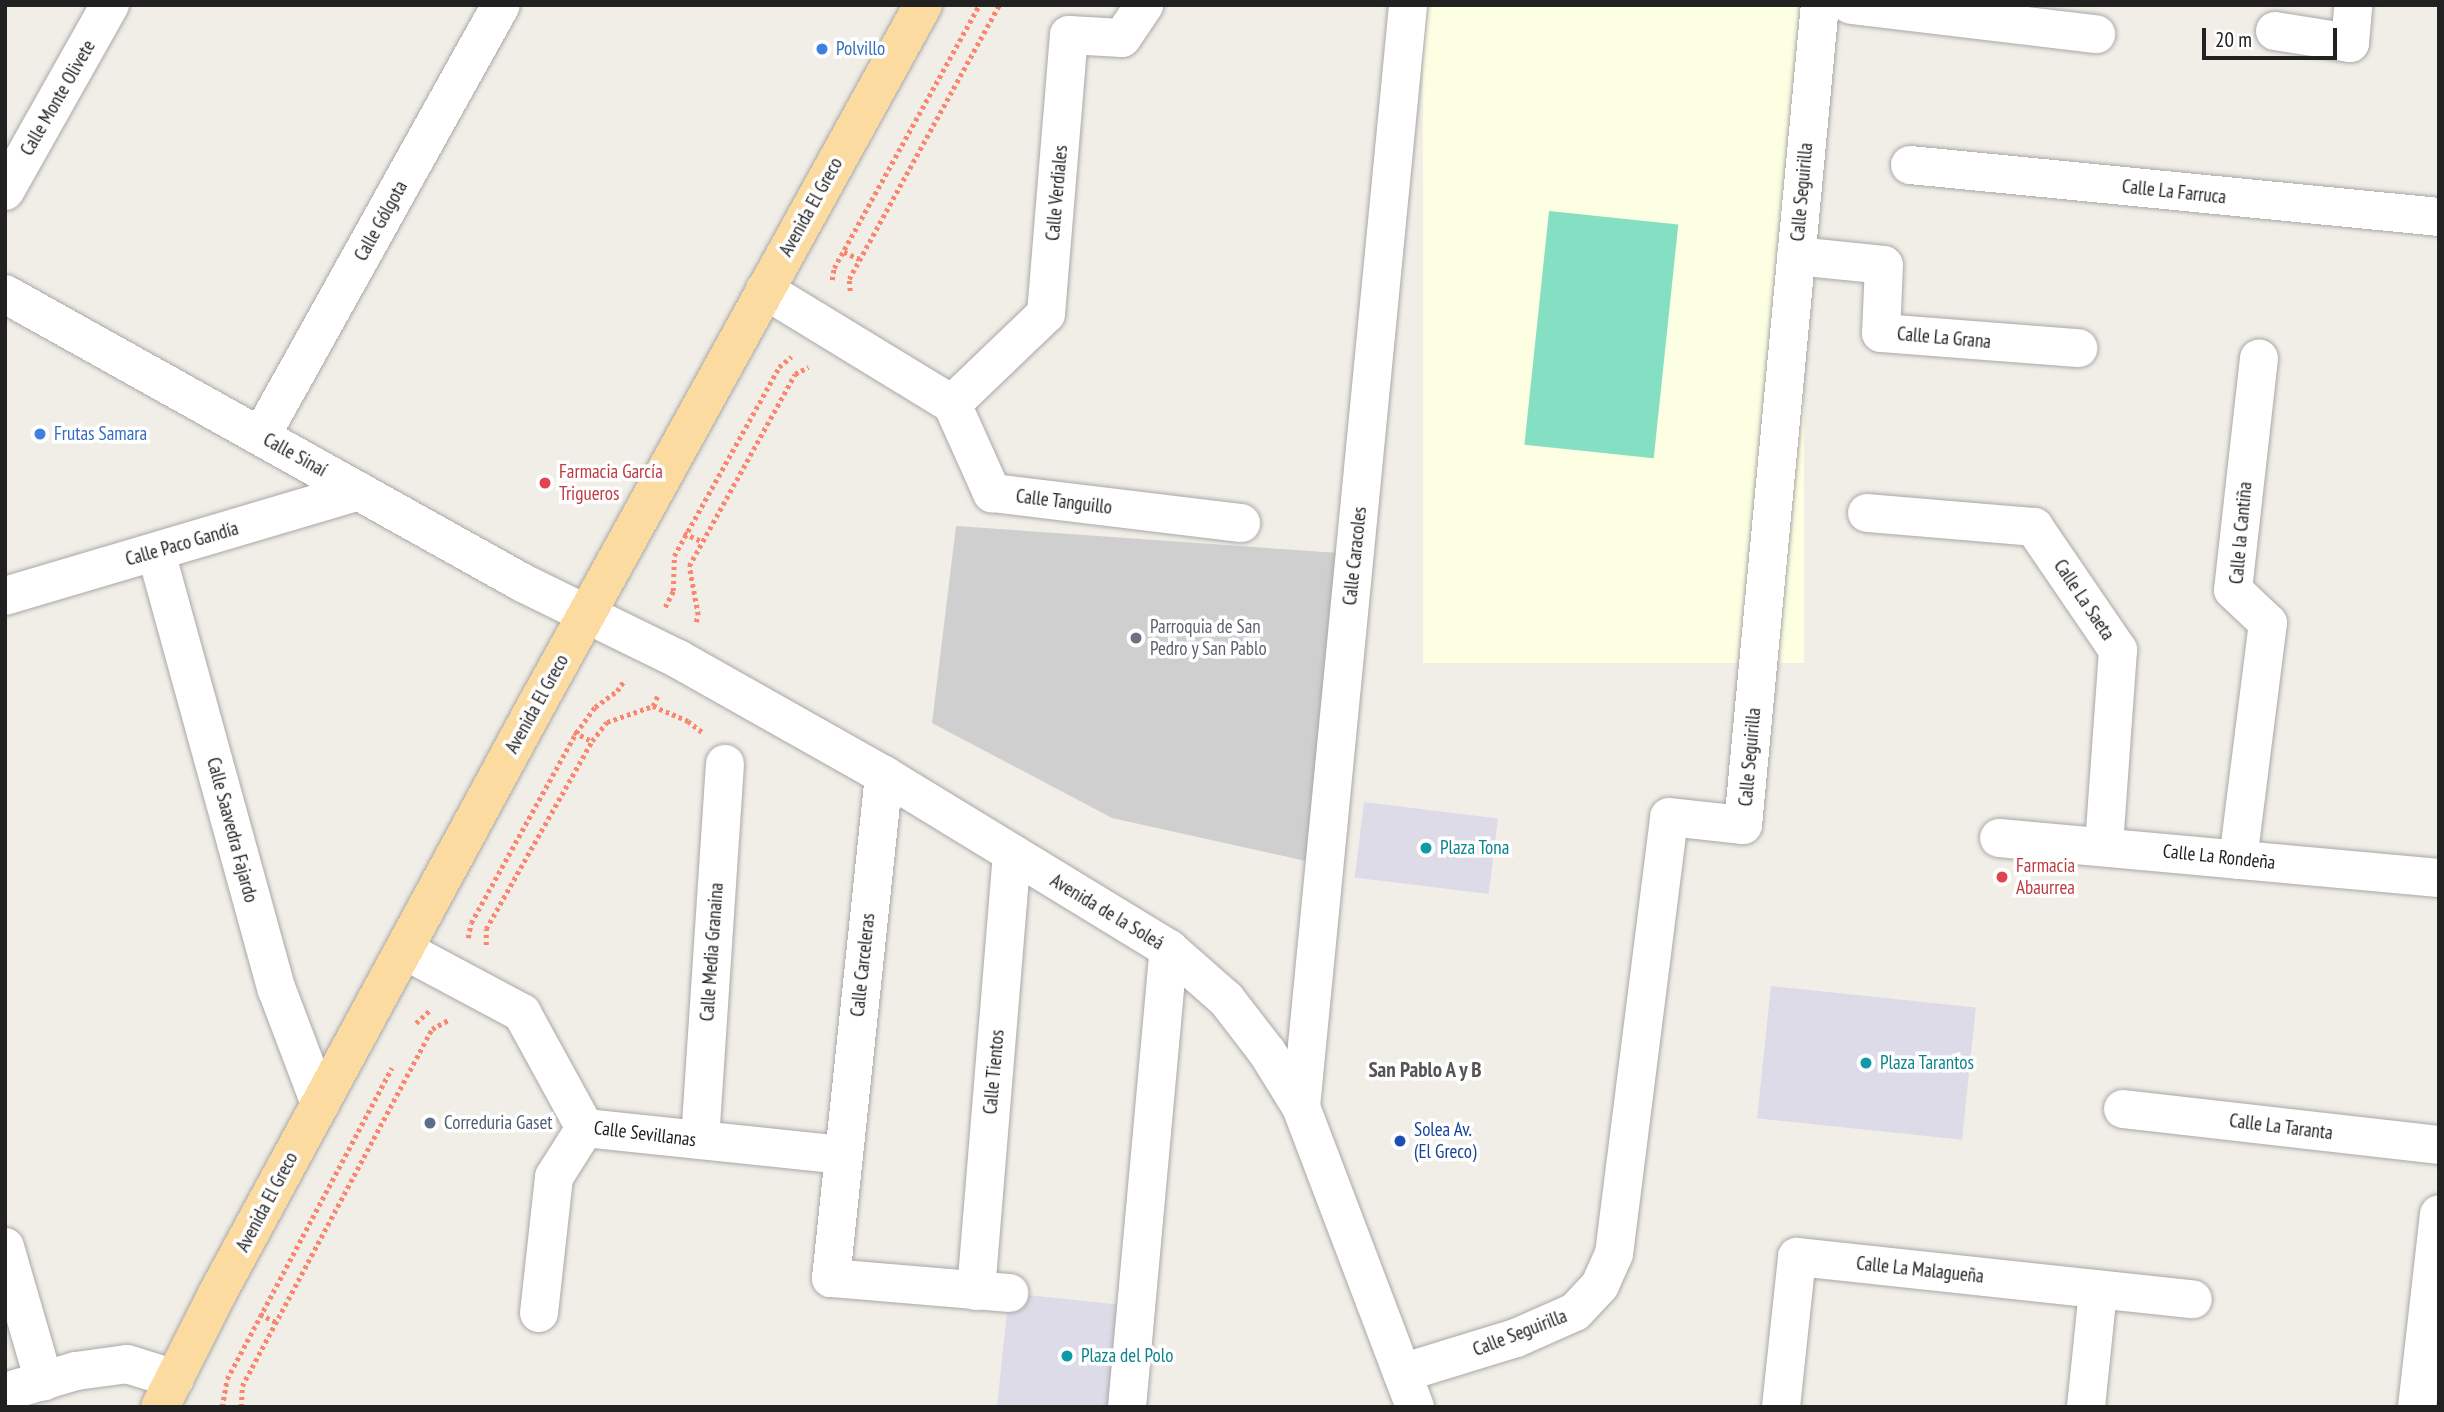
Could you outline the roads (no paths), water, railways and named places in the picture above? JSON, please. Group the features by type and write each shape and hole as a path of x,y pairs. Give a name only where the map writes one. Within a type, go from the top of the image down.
{"main road":[{"name":"Avenida El Greco","path":"167,1393 320,1104 586,614 923,5"}],"street":[{"name":"Calle Monte Olivete","path":"5,191 110,5"},
{"name":"Calle Gólgota","path":"261,436 501,5"},
{"name":"Calle Verdiales","path":"952,404 1046,314 1069,35 1122,38 1144,5"},
{"name":"Calle Caracoles","path":"1301,1107 1408,5"},
{"name":"Calle Seguirilla","path":"1409,1390 1575,1312 1600,1286 1614,1254 1669,817 1744,825 1820,5"},
{"path":"1851,5 2096,34"},
{"path":"2275,31 2350,43 2353,5"},
{"name":"Calle La Farruca","path":"1910,165 2439,217"},
{"name":"Calle La Grana","path":"1796,256 1884,265 1881,333 2078,348"},
{"path":"765,290 952,404"},
{"name":"Calle Sinaí","path":"5,293 359,491 586,614"},
{"name":"Calle la Cantiña","path":"2238,860 2269,623 2232,590 2259,358"},
{"name":"Calle Tanguillo","path":"952,404 992,493 1241,523"},
{"name":"Calle Paco Gandía","path":"5,596 359,491"},
{"name":"Calle La Saeta","path":"1867,513 2034,527 2118,650 2104,846"},
{"name":"Calle Saavedra Fajardo","path":"156,552 277,990 320,1104"},
{"name":"Avenida de la Soleá","path":"586,614 646,644 884,775 1169,949 1226,999 1267,1052 1301,1107 1409,1390"},
{"name":"Calle Media Granaina","path":"700,1140 725,764"},
{"name":"Calle Carceleras","path":"884,775 831,1278 992,1292"},
{"name":"Calle La Rondeña","path":"1999,838 2439,878"},
{"name":"Calle Tientos","path":"992,1292 1012,853"},
{"path":"1127,1407 1169,949"},
{"name":"Calle Sevillanas","path":"404,950 522,1013 585,1128 842,1155"},
{"name":"Calle La Taranta","path":"2123,1109 2439,1145"},
{"path":"539,1312 554,1177 585,1128"},
{"path":"2417,1407 2434,1297 2439,1214"},
{"path":"5,1247 44,1381"},
{"name":"Calle La Malagueña","path":"1781,1407 1797,1257 2193,1299"},
{"path":"2086,1407 2098,1290"},
{"path":"5,1392 76,1371 127,1364 167,1393"}],"place":[{"name":"Polvillo","path":"822,49"},
{"name":"Frutas Samara","path":"40,434"},
{"name":"Farmacia García Trigueros","path":"545,483"},
{"name":"Parroquia de San Pedro y San Pablo","path":"1136,638"},
{"name":"Plaza Tona","path":"1426,848"},
{"name":"Farmacia Abaurrea","path":"2002,877"},
{"name":"Plaza Tarantos","path":"1866,1063"},
{"name":"Correduria Gaset","path":"430,1123"},
{"name":"Solea Av. (El Greco)","path":"1400,1141"},
{"name":"Plaza del Polo","path":"1067,1356"}],"district":[{"name":"San Pablo A y B","path":"1425,1070"}]}
